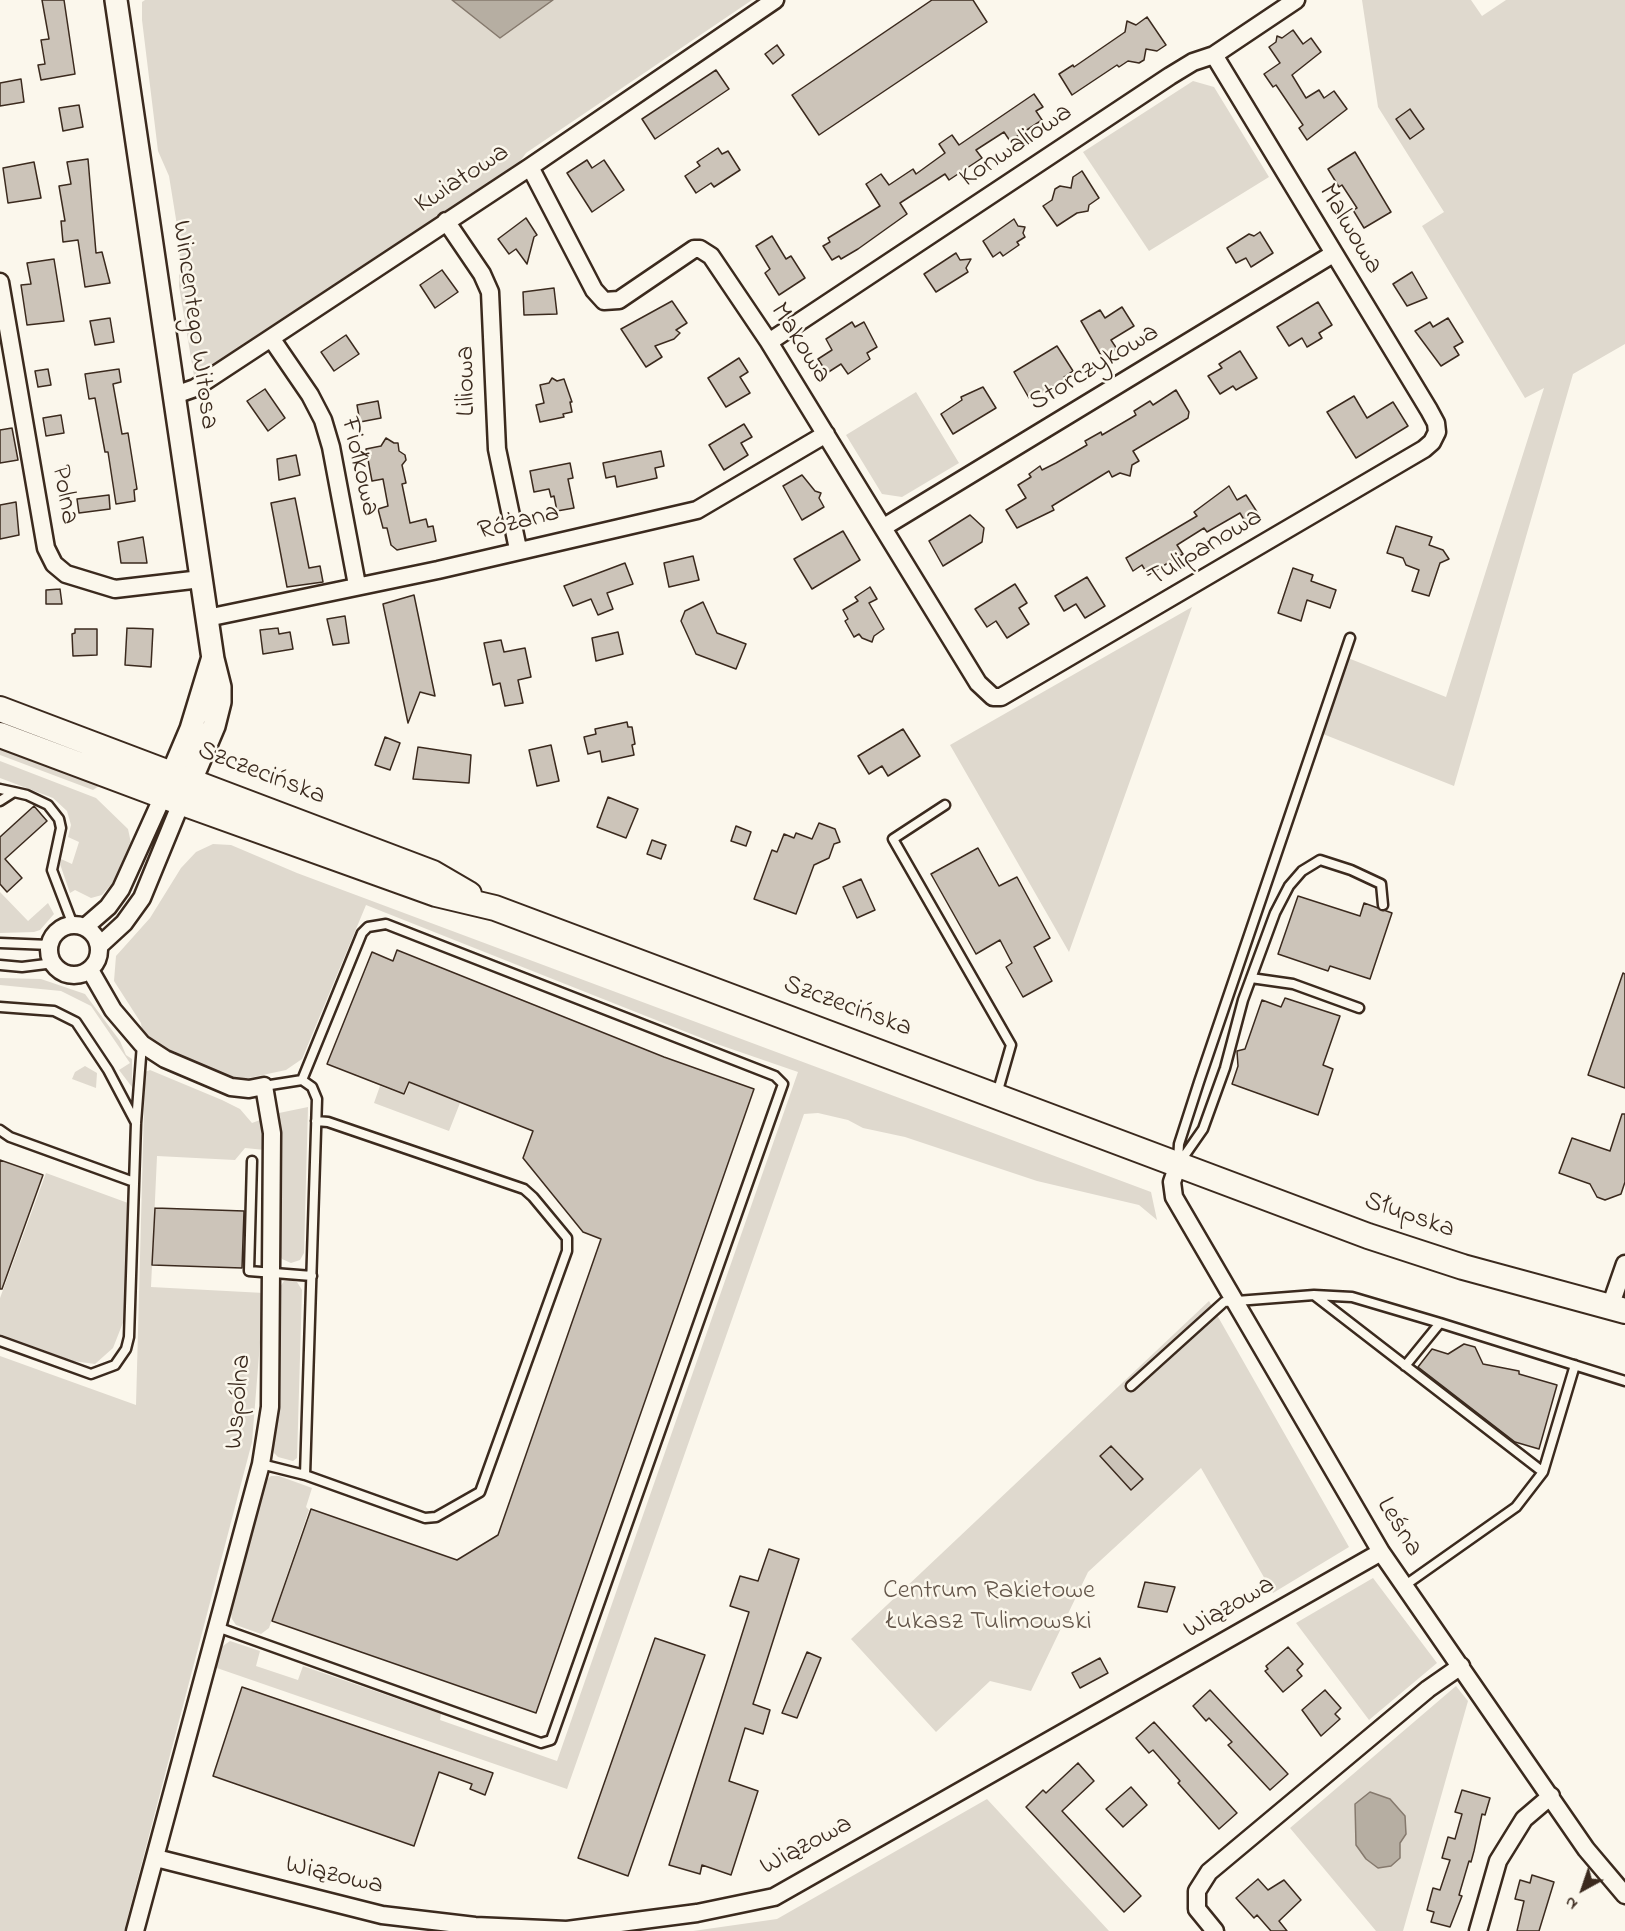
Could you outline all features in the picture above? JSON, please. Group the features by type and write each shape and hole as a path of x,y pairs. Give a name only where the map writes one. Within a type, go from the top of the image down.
{"main road":[{"name":"Szczecińska","path":"0,709 433,873 495,908"},
{"name":"Szczecińska","path":"0,735 172,800 436,894 495,908 1178,1165"},
{"name":"Słupska","path":"1178,1165 1368,1236 1452,1264 1618,1309"}],"street":[{"name":"Wincentego Witosa","path":"116,0 213,659 191,729 181,777 172,800"},
{"name":"Kwiatowa","path":"175,395 195,388 271,338 530,167 775,0"},
{"name":"Konwaliowa","path":"769,342 1170,76 1193,62 1214,55 1296,0"},
{"name":"Malwowa","path":"1214,55 1429,410 1436,423 1437,432"},
{"name":"Makowa","path":"530,167 598,297 604,302 619,300 694,249 700,249 711,256 769,342 978,683 993,697"},
{"name":"Liliowa","path":"446,221 482,274 490,292 496,449 518,549"},
{"name":"Storczykowa","path":"884,527 1333,254"},
{"name":"Polna","path":"0,282 46,548 54,564 66,574 90,584 115,589 201,579"},
{"name":"Fiołkowa","path":"271,338 310,395 323,420 331,447 357,585"},
{"name":"Tulipanowa","path":"993,697 1009,694 1414,454 1432,442 1437,432"},
{"name":"Różana","path":"207,618 498,556 518,549 697,510 826,434"},
{"path":"79,926 97,938 98,959 90,970 74,975 59,969 54,963 50,945 58,931 79,926 108,907 121,889 172,800"},
{"path":"99,946 124,923 142,898 172,800"},
{"path":"90,970 113,1010 142,1044 184,1068 231,1087 249,1089 264,1086"},
{"name":"Wspólna","path":"135,1931 261,1464 270,1407 272,1133 264,1086"},
{"name":"Leśna","path":"1178,1165 1172,1182 1174,1197 1381,1552 1586,1849 1625,1895"},
{"path":"1618,1309 1625,1264"},
{"name":"Wiązowa","path":"156,1858 382,1915 475,1926 567,1930 697,1913 774,1897 1381,1552"},
{"path":"1215,1931 1197,1909 1197,1891 1209,1872 1428,1689 1461,1666"},
{"path":"1478,1931 1498,1861 1524,1819 1551,1796"}],"lane":[{"path":"1178,1165 1182,1134 1350,638"},
{"path":"0,789 38,799 48,805 59,819 61,828 53,876 79,926"},
{"path":"0,801 14,792"},
{"path":"945,805 893,839 1011,1045 996,1097"},
{"path":"1178,1165 1203,1129 1251,978 1275,913 1289,886 1302,871 1320,860 1351,870 1382,884 1383,905"},
{"path":"217,1627 541,1743 551,1740 783,1084 775,1076 386,924 368,927 362,933 302,1080"},
{"path":"0,943 50,945"},
{"path":"0,965 22,967 54,963"},
{"path":"1251,978 1293,984 1359,1008"},
{"path":"0,1006 54,1011 63,1013 76,1022 108,1070 136,1123"},
{"path":"0,1341 91,1374 107,1370 121,1360 129,1337 136,1123 142,1044"},
{"path":"264,1086 302,1080"},
{"path":"302,1080 316,1093 305,1475"},
{"path":"261,1464 305,1475 425,1518 436,1517 480,1492 555,1291 568,1245 567,1238 524,1189 328,1122 316,1121"},
{"path":"0,1130 10,1137 134,1182"},
{"path":"252,1161 249,1271 312,1276"},
{"path":"1314,1295 1542,1472"},
{"path":"1131,1386 1224,1302 1314,1295 1352,1297 1625,1381"},
{"path":"1405,1366 1440,1323"},
{"path":"1404,1586 1516,1507 1542,1472 1575,1365"}],"green space":[{"path":"145,0 752,0 526,153 516,167 208,372 194,376 179,286 180,244 169,176 158,151 142,20 142,2"},
{"path":"1362,0 1471,0 1482,16 1506,0 1625,0 1625,344 1573,374 1454,786 1323,734 1348,658 1446,697 1544,388 1525,398 1422,226 1444,212 1378,107"},
{"path":"1193,81 1214,87 1269,177 1149,251 1083,152"},
{"path":"916,392 959,463 902,497 882,494 846,435"},
{"path":"1192,607 1069,952 950,745"},
{"path":"0,749 99,786 93,790 0,755"},
{"path":"0,761 96,798 128,829 131,843 115,880 102,895 91,898 75,890 70,893 60,864 61,859 72,864 79,842 68,837 71,825 67,811 53,798 0,778"},
{"path":"213,844 231,845 297,873 1151,1192 1157,1220 1139,1205 1037,1181 905,1137 863,1128 848,1120 818,1113 804,1114 567,1789 214,1667 220,1648 230,1641 260,1651 256,1666 298,1680 303,1666 441,1714 440,1720 557,1761 798,1072 714,1043 366,905 302,1059 286,1070 244,1079 226,1077 168,1052 142,1031 141,1023 114,981 116,956 150,918 181,868 196,852"},
{"path":"0,892 28,921 48,903 54,914 40,930 0,933"},
{"path":"0,978 41,979 85,994 120,1041 126,1055 132,1059 132,1087 119,1070 130,1063 91,1006 61,991 0,985"},
{"path":"85,1066 97,1073 96,1088 72,1079 75,1072"},
{"path":"150,1070 240,1109 252,1123 260,1120 265,1133 265,1150 245,1148 235,1160 157,1156 151,1287 264,1293 252,1442 124,1931 0,1931 0,1356 136,1405 145,1072"},
{"path":"410,1083 460,1103 449,1131 374,1103 380,1086 405,1095"},
{"path":"308,1107 304,1253 300,1260 291,1263 282,1259 278,1252 279,1113"},
{"path":"46,1173 128,1203 124,1320 113,1348 95,1364 73,1361 0,1334 0,1298"},
{"path":"284,1281 297,1282 302,1290 297,1458 293,1461 278,1457 274,1453 273,1444 278,1405 278,1290"},
{"name":"Centrum Rakietowe Łukasz Tulimowski","path":"1209,1301 1349,1547 1273,1593 1201,1468 1088,1572 1031,1691 990,1681 936,1732 851,1639"},
{"path":"271,1476 279,1476 312,1488 306,1507 309,1510 269,1628 261,1634 236,1625 230,1610 263,1483"},
{"path":"1373,1578 1437,1663 1369,1720 1296,1623"},
{"path":"1456,1686 1468,1701 1403,1931 1376,1931 1290,1828"},
{"path":"987,1799 1109,1931 693,1931 777,1919"}],"shaded area":[{"path":"452,0 553,0 500,38"},
{"path":"1370,1792 1390,1799 1405,1816 1406,1834 1400,1843 1400,1858 1391,1866 1378,1868 1366,1859 1356,1845 1355,1804"}],"building":[{"path":"42,0 64,0 75,74 41,80 38,65 45,64 41,40 49,39"},
{"path":"932,0 973,0 987,22 819,135 792,95"},
{"path":"1147,17 1166,45 1157,51 1146,49 1144,60 1139,63 1128,61 1119,67 1117,65 1072,95 1059,74 1073,65 1074,67 1125,32 1127,21 1136,25"},
{"path":"1293,30 1303,44 1311,38 1321,52 1292,75 1306,98 1319,90 1324,98 1334,91 1347,109 1307,140 1299,128 1303,125 1276,85 1273,87 1264,74 1280,63 1269,47 1276,42 1277,36 1282,38"},
{"path":"777,45 784,55 773,64 765,54"},
{"path":"716,70 729,89 655,139 642,119"},
{"path":"21,79 24,102 0,106 0,83"},
{"path":"1034,94 1043,107 1036,111 1042,120 1010,141 1004,132 976,150 982,158 949,180 945,174 900,203 907,214 858,249 841,259 839,256 832,260 823,246 830,242 828,238 880,206 866,184 881,174 889,185 913,169 916,174 945,153 939,144 952,135 959,145"},
{"path":"79,105 83,127 63,131 59,108"},
{"path":"1410,109 1424,129 1410,139 1396,119"},
{"path":"718,148 722,154 728,151 740,170 714,187 711,183 696,193 685,176 700,166 697,162"},
{"path":"1355,152 1391,212 1364,228 1353,210 1357,208 1342,185 1339,187 1328,169"},
{"path":"88,159 96,253 102,252 110,283 85,287 78,240 63,242 61,221 65,221 59,186 71,184 67,162"},
{"path":"587,160 592,168 604,160 624,190 592,212 567,173"},
{"path":"34,162 41,198 8,203 3,168"},
{"path":"1082,171 1099,198 1089,205 1088,211 1077,213 1057,226 1043,206 1052,200 1055,189 1060,186 1071,188 1073,177"},
{"path":"526,218 537,235 534,237 527,264 516,249 509,254 498,239"},
{"path":"1014,219 1018,226 1025,227 1023,233 1025,237 1017,242 1019,245 1003,256 1000,252 993,257 983,241"},
{"path":"1260,232 1273,253 1251,267 1246,258 1236,263 1227,248 1249,234 1254,236"},
{"path":"772,236 786,259 791,256 805,278 779,295 765,273 770,269 756,246"},
{"path":"956,253 960,260 971,259 966,268 968,272 936,292 924,274"},
{"path":"54,259 64,321 27,325 21,285 31,284 27,263"},
{"path":"442,270 458,292 435,308 420,285"},
{"path":"1412,272 1427,298 1407,306 1393,284"},
{"path":"554,288 557,314 524,315 523,292"},
{"path":"672,301 687,323 676,330 680,333 674,339 655,346 662,357 646,367 621,329"},
{"path":"1318,302 1332,325 1319,333 1322,338 1307,347 1302,338 1289,346 1277,327"},
{"path":"1122,307 1134,326 1111,340 1117,349 1102,357 1081,321 1100,310 1105,318"},
{"path":"110,318 114,342 95,345 90,321"},
{"path":"1448,318 1463,342 1454,347 1459,355 1441,366 1415,331 1430,322 1433,327"},
{"path":"852,322 855,327 864,322 877,347 867,353 870,359 848,374 841,364 827,373 818,359 832,350 826,339"},
{"path":"346,335 359,354 334,371 321,352"},
{"path":"1057,346 1073,371 1064,377 1067,380 1029,398 1014,372"},
{"path":"1240,351 1257,378 1236,390 1233,386 1220,394 1208,376 1222,368 1219,364"},
{"path":"739,358 748,372 740,377 750,393 726,407 708,378"},
{"path":"48,369 51,385 38,387 35,371"},
{"path":"119,369 121,382 113,384 122,434 128,433 137,489 134,490 135,501 116,504 108,452 105,452 95,398 89,399 85,374"},
{"path":"552,378 557,381 564,379 572,402 570,402 572,412 563,414 564,417 540,422 536,405 544,403 540,385 549,383"},
{"path":"983,387 996,408 953,434 941,414 962,400 961,397"},
{"path":"265,389 285,418 268,431 247,401"},
{"path":"1176,390 1189,412 1188,418 1133,451 1139,461 1132,465 1130,476 1120,473 1112,477 1109,471 1052,506 1054,510 1017,528 1006,510 1026,498 1018,485 1031,477 1029,474 1040,466 1042,470 1056,463 1087,445 1085,441 1101,432 1102,435 1136,415 1134,411 1150,401 1153,405"},
{"path":"1354,396 1367,418 1393,402 1408,426 1356,458 1327,412"},
{"path":"378,401 381,418 360,422 357,405"},
{"path":"61,415 64,433 46,436 43,418"},
{"path":"744,424 752,437 741,443 748,455 724,470 709,445"},
{"path":"12,428 18,460 0,463 0,430"},
{"path":"386,438 398,443 399,451 405,455 406,460 402,465 406,483 402,484 410,523 426,519 428,527 433,526 436,541 397,550 391,545 387,528 383,528 378,509 388,506 383,479 372,481 366,449 381,446"},
{"path":"661,451 664,466 655,468 657,478 617,487 615,476 606,478 603,463"},
{"path":"296,455 300,475 279,480 277,459"},
{"path":"570,463 573,478 568,479 574,508 557,511 554,496 551,497 549,489 534,492 530,471"},
{"path":"802,475 815,491 821,493 819,498 824,507 802,520 783,486"},
{"path":"1229,486 1237,500 1246,495 1259,515 1246,523 1240,513 1207,532 1204,528 1177,545 1183,554 1148,575 1142,565 1133,571 1126,558 1197,516 1194,512"},
{"path":"109,495 110,509 79,513 77,499"},
{"path":"295,498 309,568 320,566 323,582 287,587 271,503"},
{"path":"16,502 19,535 0,539 0,505"},
{"path":"970,515 984,528 982,542 943,566 929,541"},
{"path":"1396,526 1432,537 1429,545 1443,550 1449,559 1440,563 1429,596 1412,591 1419,570 1406,565 1403,558 1387,553"},
{"path":"843,531 860,560 812,589 794,559"},
{"path":"143,537 147,563 121,563 118,542"},
{"path":"693,556 699,580 669,587 664,563"},
{"path":"625,563 633,584 607,593 613,609 598,615 591,599 573,606 564,586"},
{"path":"1293,568 1313,575 1311,581 1336,590 1330,608 1307,600 1301,621 1278,613"},
{"path":"1087,577 1105,606 1085,618 1076,604 1064,611 1055,596"},
{"path":"1015,584 1027,603 1019,608 1029,624 1007,638 996,621 987,627 975,609"},
{"path":"870,587 877,599 869,603 884,629 874,636 872,642 862,638 859,634 854,637 845,621 848,619 843,610 858,601 855,597"},
{"path":"60,589 62,604 46,604 46,590"},
{"path":"414,595 435,696 420,692 408,723 383,604"},
{"path":"703,602 717,633 746,644 736,669 696,654 681,621 685,611"},
{"path":"345,616 349,643 333,645 327,619"},
{"path":"127,628 153,629 151,667 125,665"},
{"path":"278,628 279,634 290,632 293,649 263,654 260,630"},
{"path":"75,629 97,629 97,655 73,656 72,634 75,633"},
{"path":"618,632 623,654 596,661 592,638"},
{"path":"501,640 504,652 525,648 531,677 518,680 523,703 505,706 500,683 493,685 484,643"},
{"path":"627,722 628,727 632,727 634,755 602,762 600,751 588,754 584,737 596,734 595,729"},
{"path":"903,729 920,756 888,776 882,766 869,774 858,756"},
{"path":"385,737 400,743 390,770 375,765"},
{"path":"551,745 559,781 537,786 529,750"},
{"path":"418,747 471,755 469,783 413,779"},
{"path":"608,797 638,809 626,838 597,827"},
{"path":"34,806 47,821 5,859 22,878 7,892 0,884 0,837"},
{"path":"819,823 835,829 840,842 834,844 829,858 814,865 796,914 754,899 772,850 777,852 784,834 794,838 796,833 812,839"},
{"path":"736,826 751,832 746,846 731,841"},
{"path":"652,840 666,845 661,859 647,854"},
{"path":"978,848 999,886 1017,877 1050,938 1034,947 1052,981 1023,997 1006,967 1012,963 1000,940 976,954 931,874"},
{"path":"861,879 875,910 857,918 843,887"},
{"path":"1298,896 1360,916 1364,903 1392,913 1370,979 1330,966 1328,971 1278,954"},
{"path":"397,950 664,1057 754,1089 536,1713 272,1621 311,1509 457,1560 498,1535 601,1239 583,1232 523,1158 533,1131 409,1082 404,1094 327,1064 372,952 393,961"},
{"path":"1623,973 1625,974 1625,1088 1588,1075"},
{"path":"1285,998 1340,1016 1323,1065 1333,1069 1318,1115 1232,1084 1238,1066 1237,1051 1245,1049 1262,1000 1281,1007"},
{"path":"1622,1114 1625,1114 1625,1182 1621,1194 1605,1200 1597,1197 1590,1184 1559,1173 1572,1138 1610,1151"},
{"path":"0,1160 43,1175 2,1289 0,1289"},
{"path":"155,1208 244,1211 242,1268 152,1265"},
{"path":"1464,1344 1475,1347 1483,1364 1519,1371 1519,1374 1557,1385 1539,1449 1515,1442 1418,1367 1432,1349 1448,1354"},
{"path":"1111,1446 1143,1479 1131,1490 1100,1456"},
{"path":"769,1549 799,1559 753,1704 770,1710 763,1734 745,1728 729,1781 758,1791 731,1875 702,1865 700,1874 669,1865 749,1612 730,1606 740,1576 758,1581"},
{"path":"1145,1582 1175,1587 1167,1612 1138,1607"},
{"path":"655,1638 705,1655 628,1876 578,1858"},
{"path":"1288,1647 1303,1664 1297,1670 1302,1676 1283,1692 1265,1671 1268,1669 1266,1666"},
{"path":"807,1652 821,1658 797,1718 782,1713"},
{"path":"1100,1658 1108,1673 1080,1688 1072,1673"},
{"path":"242,1687 493,1773 485,1795 470,1789 472,1784 439,1772 414,1846 213,1776"},
{"path":"1210,1690 1288,1774 1270,1790 1228,1745 1232,1742 1209,1718 1206,1721 1193,1706"},
{"path":"1325,1690 1341,1708 1335,1714 1340,1719 1321,1736 1302,1710"},
{"path":"1154,1722 1237,1813 1219,1829 1178,1783 1180,1781 1153,1750 1149,1753 1136,1738"},
{"path":"1078,1763 1094,1781 1062,1811 1141,1896 1124,1912 1026,1807 1043,1790 1046,1793"},
{"path":"1131,1787 1147,1805 1123,1827 1106,1809"},
{"path":"1462,1790 1490,1798 1485,1815 1482,1814 1471,1862 1469,1861 1459,1895 1462,1896 1450,1927 1431,1922 1434,1912 1427,1910 1433,1888 1440,1890 1450,1860 1442,1858 1448,1837 1455,1839 1462,1814 1455,1812"},
{"path":"1532,1875 1554,1882 1539,1931 1517,1931 1524,1901 1515,1899 1520,1880 1530,1883"},
{"path":"1258,1879 1268,1890 1284,1880 1301,1900 1279,1921 1287,1931 1271,1931 1257,1915 1254,1918 1236,1898"}]}
